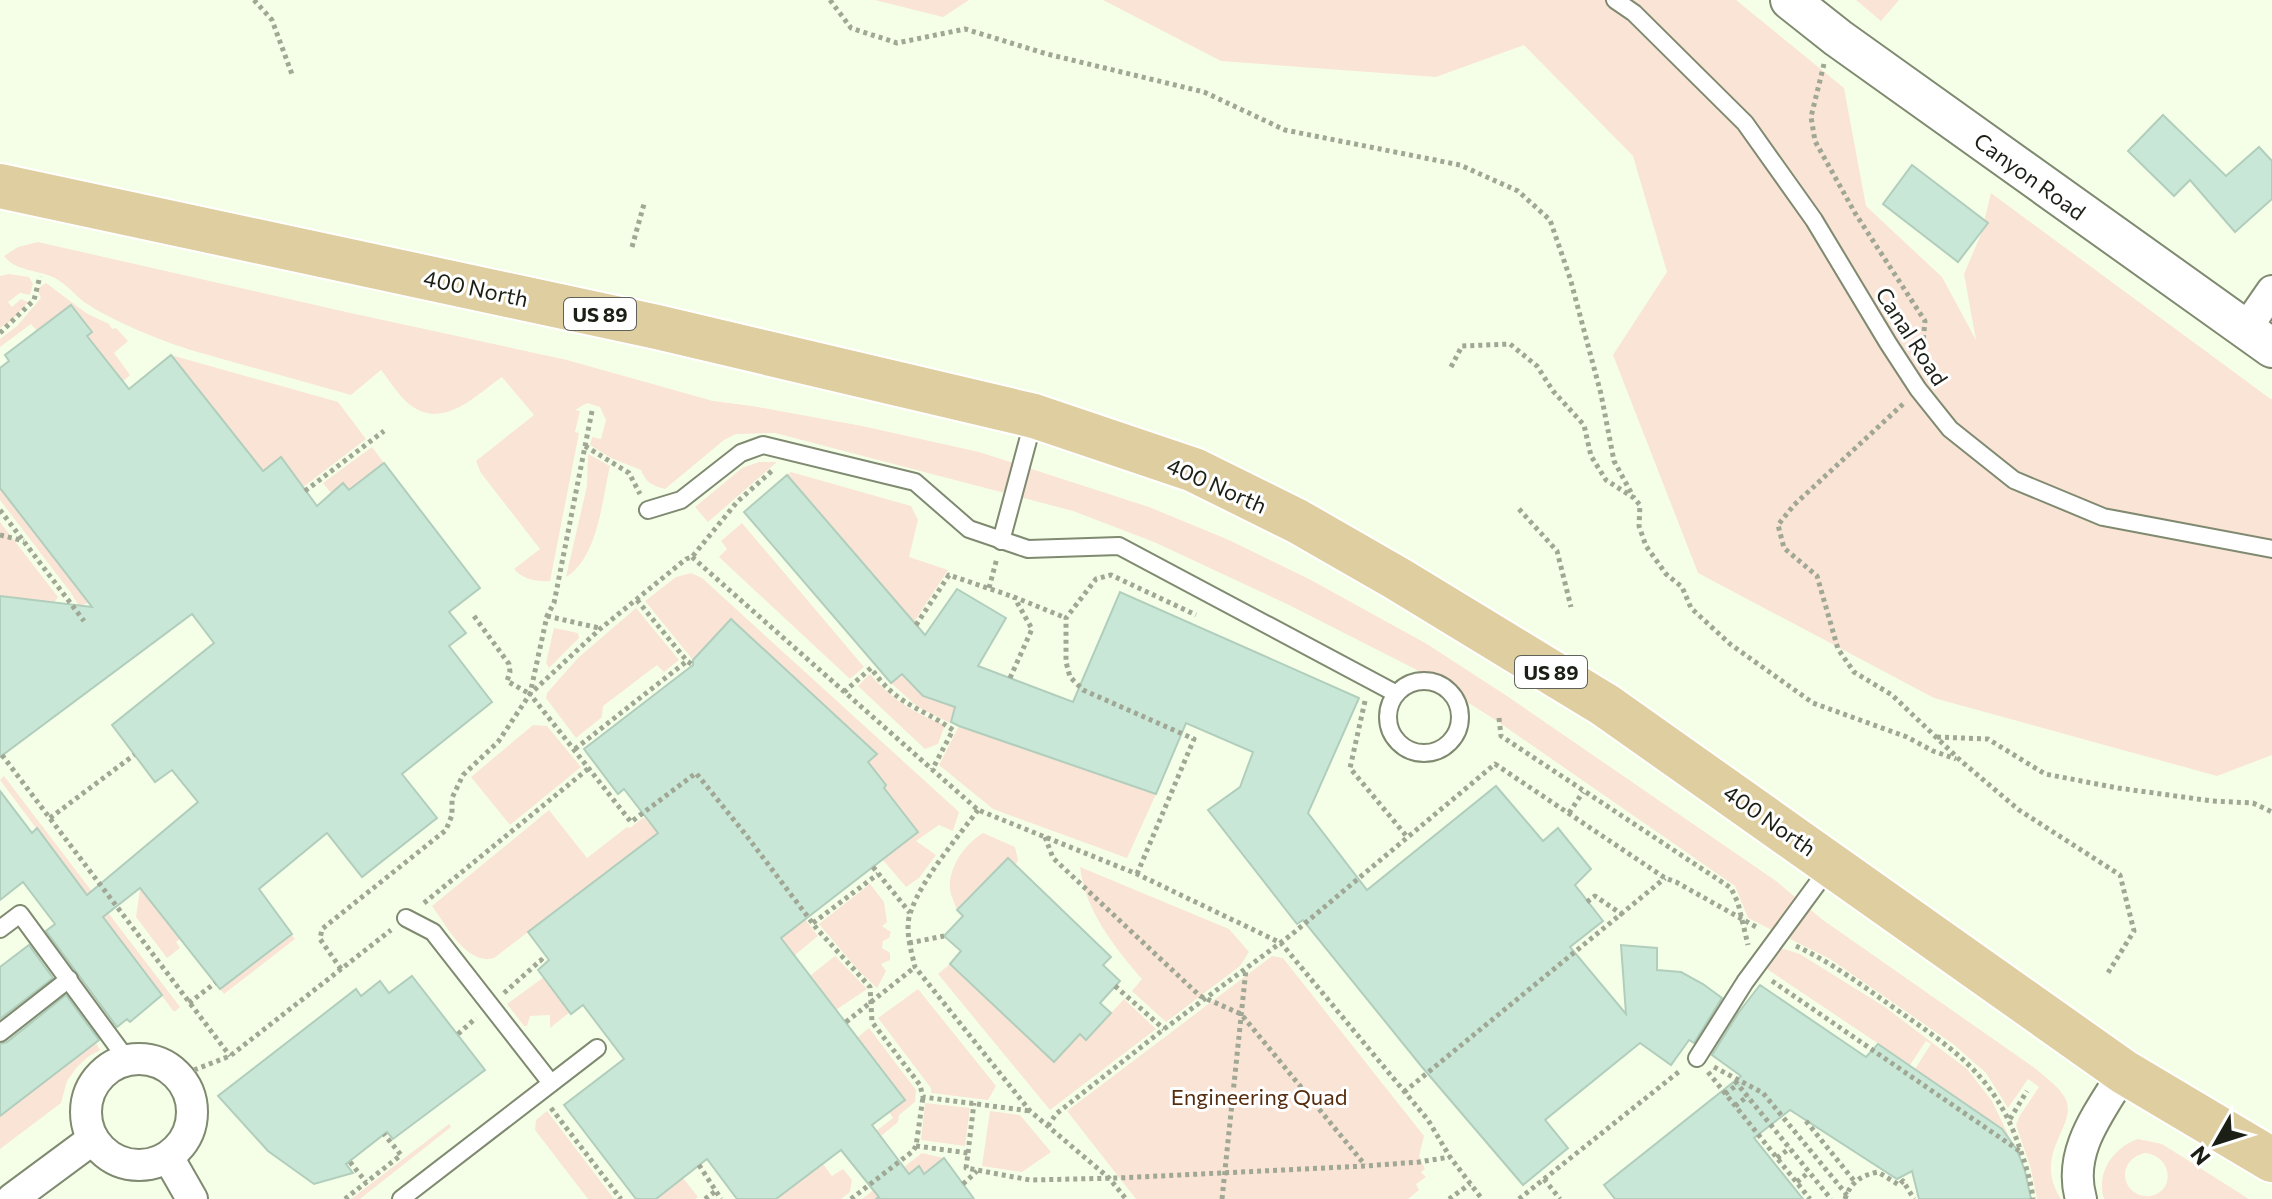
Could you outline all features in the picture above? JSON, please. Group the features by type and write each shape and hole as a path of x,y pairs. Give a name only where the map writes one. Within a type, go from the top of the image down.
{"main road":[{"name":"400 North","path":"0,186 657,327 1034,416 1194,470 1297,521 1605,705 2124,1072 2272,1160"}],"street":[{"name":"Canyon Road","path":"1790,0 1838,38 2258,339"},
{"path":"2258,339 2272,291"},
{"path":"128,1061 151,1061 167,1068 180,1080 189,1095 192,1112 189,1129 181,1144 168,1157 153,1164 123,1163 104,1152 93,1139 86,1113 92,1088 109,1068 128,1061"},
{"path":"2081,1199 2076,1183 2077,1161 2089,1129 2124,1072"},
{"path":"12,1199 93,1139"},
{"path":"168,1157 192,1199"}],"lane":[{"name":"Canal Road","path":"1615,0 1644,22 1745,123 1814,220 1918,389 1950,429 2014,480 2103,517 2272,549"},
{"path":"1001,541 1034,416"},
{"path":"648,510 681,500 741,453 763,445 915,482 969,529 1001,541 1028,549 1119,546 1395,693"},
{"path":"1422,681 1434,682 1445,688 1458,707 1460,719 1451,741 1442,748 1419,753 1398,743 1388,722 1388,710 1395,693 1411,683 1422,681"},
{"path":"1697,1058 1745,982 1832,864"},
{"path":"0,929 20,914 128,1061"},
{"path":"406,918 433,932 551,1083"},
{"path":"0,1033 69,979"},
{"path":"401,1199 597,1048"}],"path":[{"path":"254,0 272,20 293,77"},
{"path":"830,0 851,28 897,43 965,29 1047,54 1204,92 1285,130 1460,165 1518,191 1550,220 1570,278 1597,380 1614,461 1640,505 1639,526 1646,546 1666,574 1682,587 1691,608 1730,644 1813,703 1907,737 1961,761"},
{"path":"1838,38 1823,65 1811,117 1815,141 1855,213 1925,321 1918,389 1794,505 1778,525 1784,548 1817,576 1838,649 1854,672 1892,695 1961,761 2019,810 2120,875 2134,931 2106,976"},
{"path":"632,247 644,204"},
{"path":"0,333 34,300 40,276"},
{"path":"1451,367 1462,346 1510,344 1537,366 1553,391 1584,425 1591,456 1606,480 1634,498"},
{"path":"530,694 547,616 554,603 592,411"},
{"path":"305,491 384,431"},
{"path":"585,446 629,473 648,510"},
{"path":"341,969 320,939 322,929 446,830 452,815 452,798 463,775 498,742 530,694 600,629 692,557 737,502 780,464"},
{"path":"1519,509 1557,551 1571,607"},
{"path":"0,510 84,621"},
{"path":"0,535 25,542"},
{"path":"692,557 978,810 1137,874 1281,943 1428,1120 1450,1157 1482,1199"},
{"path":"916,625 949,575 1066,618"},
{"path":"1137,874 1194,739 1083,690 1070,677 1066,662 1066,618 1096,579 1111,575 1196,615"},
{"path":"1010,678 1032,629 1014,597"},
{"path":"636,599 693,665"},
{"path":"474,616 509,664 507,681 530,694 631,822 696,773 813,923 870,987 872,1022 920,1085 923,1097 913,1151 851,1199"},
{"path":"547,616 600,629"},
{"path":"575,749 687,661"},
{"path":"844,692 873,666 890,692 919,711 954,727 932,770"},
{"path":"1366,694 1350,768 1408,838"},
{"path":"1936,737 1988,739 2045,774 2118,788 2212,801 2253,803 2272,812"},
{"path":"2,755 230,1056"},
{"path":"50,818 134,755"},
{"path":"1048,1126 1056,1114 1164,1029 1281,943 1495,764 1665,878 1801,948 1939,1039 1975,1070 1999,1100 2010,1119 2029,1175 2033,1199"},
{"path":"1569,813 1583,792"},
{"path":"978,810 932,873 910,913 909,943 915,967 1030,1111 1109,1178 1122,1198"},
{"path":"1045,837 1053,858 1205,999 1241,1014 1365,1166"},
{"path":"873,867 910,913"},
{"path":"813,923 878,874"},
{"path":"1404,1092 1665,878"},
{"path":"1587,902 1595,896 1623,915"},
{"path":"909,943 944,936"},
{"path":"846,1022 915,967"},
{"path":"1222,1199 1246,969"},
{"path":"189,1003 215,983"},
{"path":"1115,986 1164,1029"},
{"path":"1697,1058 1763,1093 1846,1197 1855,1182 1878,1172 1899,1185 1903,1181 1914,1199"},
{"path":"1697,1058 1810,1199"},
{"path":"1519,1199 1697,1058"},
{"path":"1732,1077 1831,1199"},
{"path":"1725,1094 1738,1084"},
{"path":"2010,1119 2027,1091"},
{"path":"1735,1106 1748,1096"},
{"path":"923,1097 1030,1111"},
{"path":"1758,1108 1768,1100"},
{"path":"974,1103 966,1168 1030,1180 1365,1166 1450,1157"},
{"path":"1806,1121 1855,1182"},
{"path":"1780,1136 1791,1127"},
{"path":"345,1199 401,1155 384,1134"},
{"path":"916,1146 968,1153"},
{"path":"1777,1158 1790,1148"},
{"path":"1820,1163 1832,1153"},
{"path":"350,1162 366,1182"},
{"path":"699,1165 721,1199"},
{"path":"963,1184 978,1170"},
{"path":"1797,1182 1809,1172"},
{"path":"1819,1184 1830,1175"},
{"path":"1544,1179 1560,1199"},
{"path":"1449,1199 1470,1184"},
{"path":"705,1199 717,1190"}],"green space":[{"path":"875,0 969,0 943,17"},
{"path":"1103,0 1736,0 1844,88 1866,206 1942,277 1976,340 1964,274 1981,234 1991,193 2272,400 2272,755 2217,776 1934,698 1698,573 1613,355 1667,272 1633,156 1524,45 1436,77 1221,61"},
{"path":"1856,0 1899,0 1881,21"},
{"path":"38,242 567,360 713,401 862,426 979,452 1149,507 1229,540 1309,579 1427,644 1507,696 1776,881 1823,920 2036,1069 2061,1092 2068,1107 2051,1167 2053,1182 2061,1199 2037,1199 2031,1169 2016,1125 2039,1087 2028,1079 2008,1108 1986,1073 1953,1044 1830,959 1748,918 1735,886 1494,719 1415,669 1289,605 1154,542 1073,511 775,433 736,434 724,440 665,489 661,488 648,481 641,470 611,458 590,445 592,437 601,439 606,420 600,407 587,403 575,410 580,411 575,432 579,433 550,581 530,579 514,569 540,549 481,473 476,461 534,415 502,377 458,408 434,414 409,404 381,370 351,395 194,351 108,316 84,302 55,278 20,267 4,256 18,247"},
{"path":"0,276 29,277 33,284 30,295 20,293 8,302 12,307 21,299 28,302 0,328"},
{"path":"46,283 86,313 109,324 112,329 116,328 128,341 114,353 130,375 123,381 87,336 92,332 71,305 37,331 31,324 0,347 0,339 17,326 41,298 37,289"},
{"path":"171,355 338,402 366,439 302,488 281,458 263,471"},
{"path":"372,447 384,463 349,490 343,483 331,493 323,483"},
{"path":"588,454 610,466 592,542 577,568 566,577 587,486"},
{"path":"759,462 777,462 708,522 695,507 742,468"},
{"path":"791,472 911,506 918,520 909,557 948,570 914,622 787,475"},
{"path":"0,488 88,603 79,606 0,500"},
{"path":"0,522 58,597 54,603 0,596"},
{"path":"742,523 864,667 850,679 719,557 727,549 721,541"},
{"path":"691,573 702,578 959,812 953,831 939,825 916,841 936,855 919,878 906,887 883,860 918,832 868,762 876,753 732,619 693,660 645,601 676,577"},
{"path":"636,608 679,660 664,672 657,665 603,706 602,717 576,738 546,698 547,693 578,658"},
{"path":"554,628 578,633 579,638 549,668 546,663"},
{"path":"870,674 904,705 945,725 938,744 925,749 858,686"},
{"path":"902,674 923,696 955,707 950,723 918,707 891,683"},
{"path":"533,725 547,726 581,767 510,825 471,777"},
{"path":"959,726 1156,794 1127,858 993,809 939,765"},
{"path":"4,776 180,1007 174,1012 0,780"},
{"path":"705,789 818,936 795,955 686,812 494,958 484,959 466,950 432,906 549,810 587,858 644,817 649,823 668,808"},
{"path":"983,833 1015,847 1018,860 1015,866 1007,859 957,910 950,890 952,873 964,850"},
{"path":"1080,867 1229,929 1249,952 1240,966 1166,1022 1132,991 1142,979 1111,941 1094,913"},
{"path":"870,884 884,902 887,922 882,926 891,932 889,938 883,941 882,948 890,953 890,960 881,964 886,971 877,988 819,924"},
{"path":"140,888 181,938 176,942 180,948 167,958 136,917"},
{"path":"291,934 295,939 224,994 220,989"},
{"path":"1778,950 1800,954 1885,1007 1967,1069 1992,1101 2014,1147 2002,1129 1915,1069 1931,1044 1926,1041 1910,1065 1767,969 1764,964"},
{"path":"835,956 867,989 836,1010 811,975"},
{"name":"Engineering Quad","path":"1272,956 1283,958 1424,1136 1419,1156 1425,1169 1421,1172 1426,1177 1416,1184 1419,1190 1408,1199 1136,1199 1067,1111"},
{"path":"950,964 1054,1061 1080,1034 1086,1040 1124,999 1156,1029 1050,1110 938,974"},
{"path":"544,977 570,1012 550,1028 550,1015 530,1016 527,1026 524,1026 507,1004"},
{"path":"918,989 996,1086 988,1100 931,1093 931,1088 878,1018"},
{"path":"869,1028 916,1090 915,1102 881,1136 876,1131 893,1118 889,1112 905,1099 858,1037"},
{"path":"96,1043 100,1050 77,1067 67,1081 61,1103 0,1149 0,1116"},
{"path":"925,1103 970,1108 965,1146 921,1140"},
{"path":"547,1111 614,1199 588,1199 535,1130 536,1120"},
{"path":"990,1111 1020,1115 1051,1152 1022,1172 982,1166"},
{"path":"449,1124 451,1127 360,1199 351,1199"},
{"path":"2138,1139 2162,1144 2249,1199 2104,1199 2102,1180 2109,1162 2129,1143","holes":["2145,1153 2161,1160 2168,1173 2165,1187 2151,1196 2141,1195 2128,1186 2125,1171 2135,1157"]},
{"path":"922,1153 944,1158 924,1174 919,1167 909,1174 893,1199 862,1199"},
{"path":"823,1164 832,1176 843,1169 852,1180 850,1192 841,1199 776,1199"},
{"path":"683,1178 698,1197 656,1199"}],"building":[{"path":"2163,115 2226,176 2259,147 2272,161 2272,199 2235,232 2190,180 2174,196 2128,151"},
{"path":"1912,165 1988,223 1958,262 1883,204"},
{"path":"71,305 92,332 87,336 129,389 171,355 263,471 281,457 317,506 343,483 349,490 384,463 480,588 449,612 466,633 449,646 492,702 402,774 437,818 362,877 327,833 259,889 292,934 220,989 140,888 103,917 162,995 130,1022 127,1019 117,1027 46,931 55,924 23,882 0,900 0,791 32,833 37,828 87,895 198,802 172,770 155,782 112,725 214,643 192,614 0,757 0,596 92,607 0,488 0,368 9,361 5,355"},
{"path":"787,475 925,635 957,589 1006,618 978,666 1073,702 1120,592 1359,698 1308,813 1367,890 1496,786 1543,841 1558,828 1591,869 1575,885 1603,921 1570,947 1626,1014 1621,945 1657,948 1657,970 1681,972 1722,998 1694,1043 1689,1040 1671,1065 1640,1043 1545,1120 1568,1148 1523,1185 1303,920 1297,924 1208,810 1240,787 1253,752 1186,723 1156,794 951,722 955,707 923,696 902,674 891,683 744,512"},
{"path":"731,619 877,754 868,762 918,832 781,938 905,1100 872,1125 909,1174 919,1166 924,1174 944,1158 974,1199 876,1199 879,1197 841,1150 776,1199 737,1199 707,1159 656,1199 636,1199 564,1105 624,1059 583,1005 571,1014 538,970 549,960 528,932 658,833 624,789 618,794 584,749 693,665 693,660"},
{"path":"1008,858 1111,957 1103,965 1120,981 1100,1003 1111,1013 1086,1040 1080,1034 1054,1062 950,964 961,951 944,936 963,916 957,910"},
{"path":"29,945 53,978 0,1019 0,967"},
{"path":"412,976 485,1070 393,1139 387,1132 346,1164 353,1173 314,1184 268,1151 218,1096 356,989 361,996 380,981 389,993"},
{"path":"1760,985 1866,1057 1878,1044 2002,1129 2017,1150 2031,1199 1919,1199 1912,1171 1897,1179 1790,1110 1754,1138 1803,1199 1615,1199 1604,1185 1741,1076 1712,1055"},
{"path":"66,995 99,1040 0,1116 0,1044 7,1042"}]}
